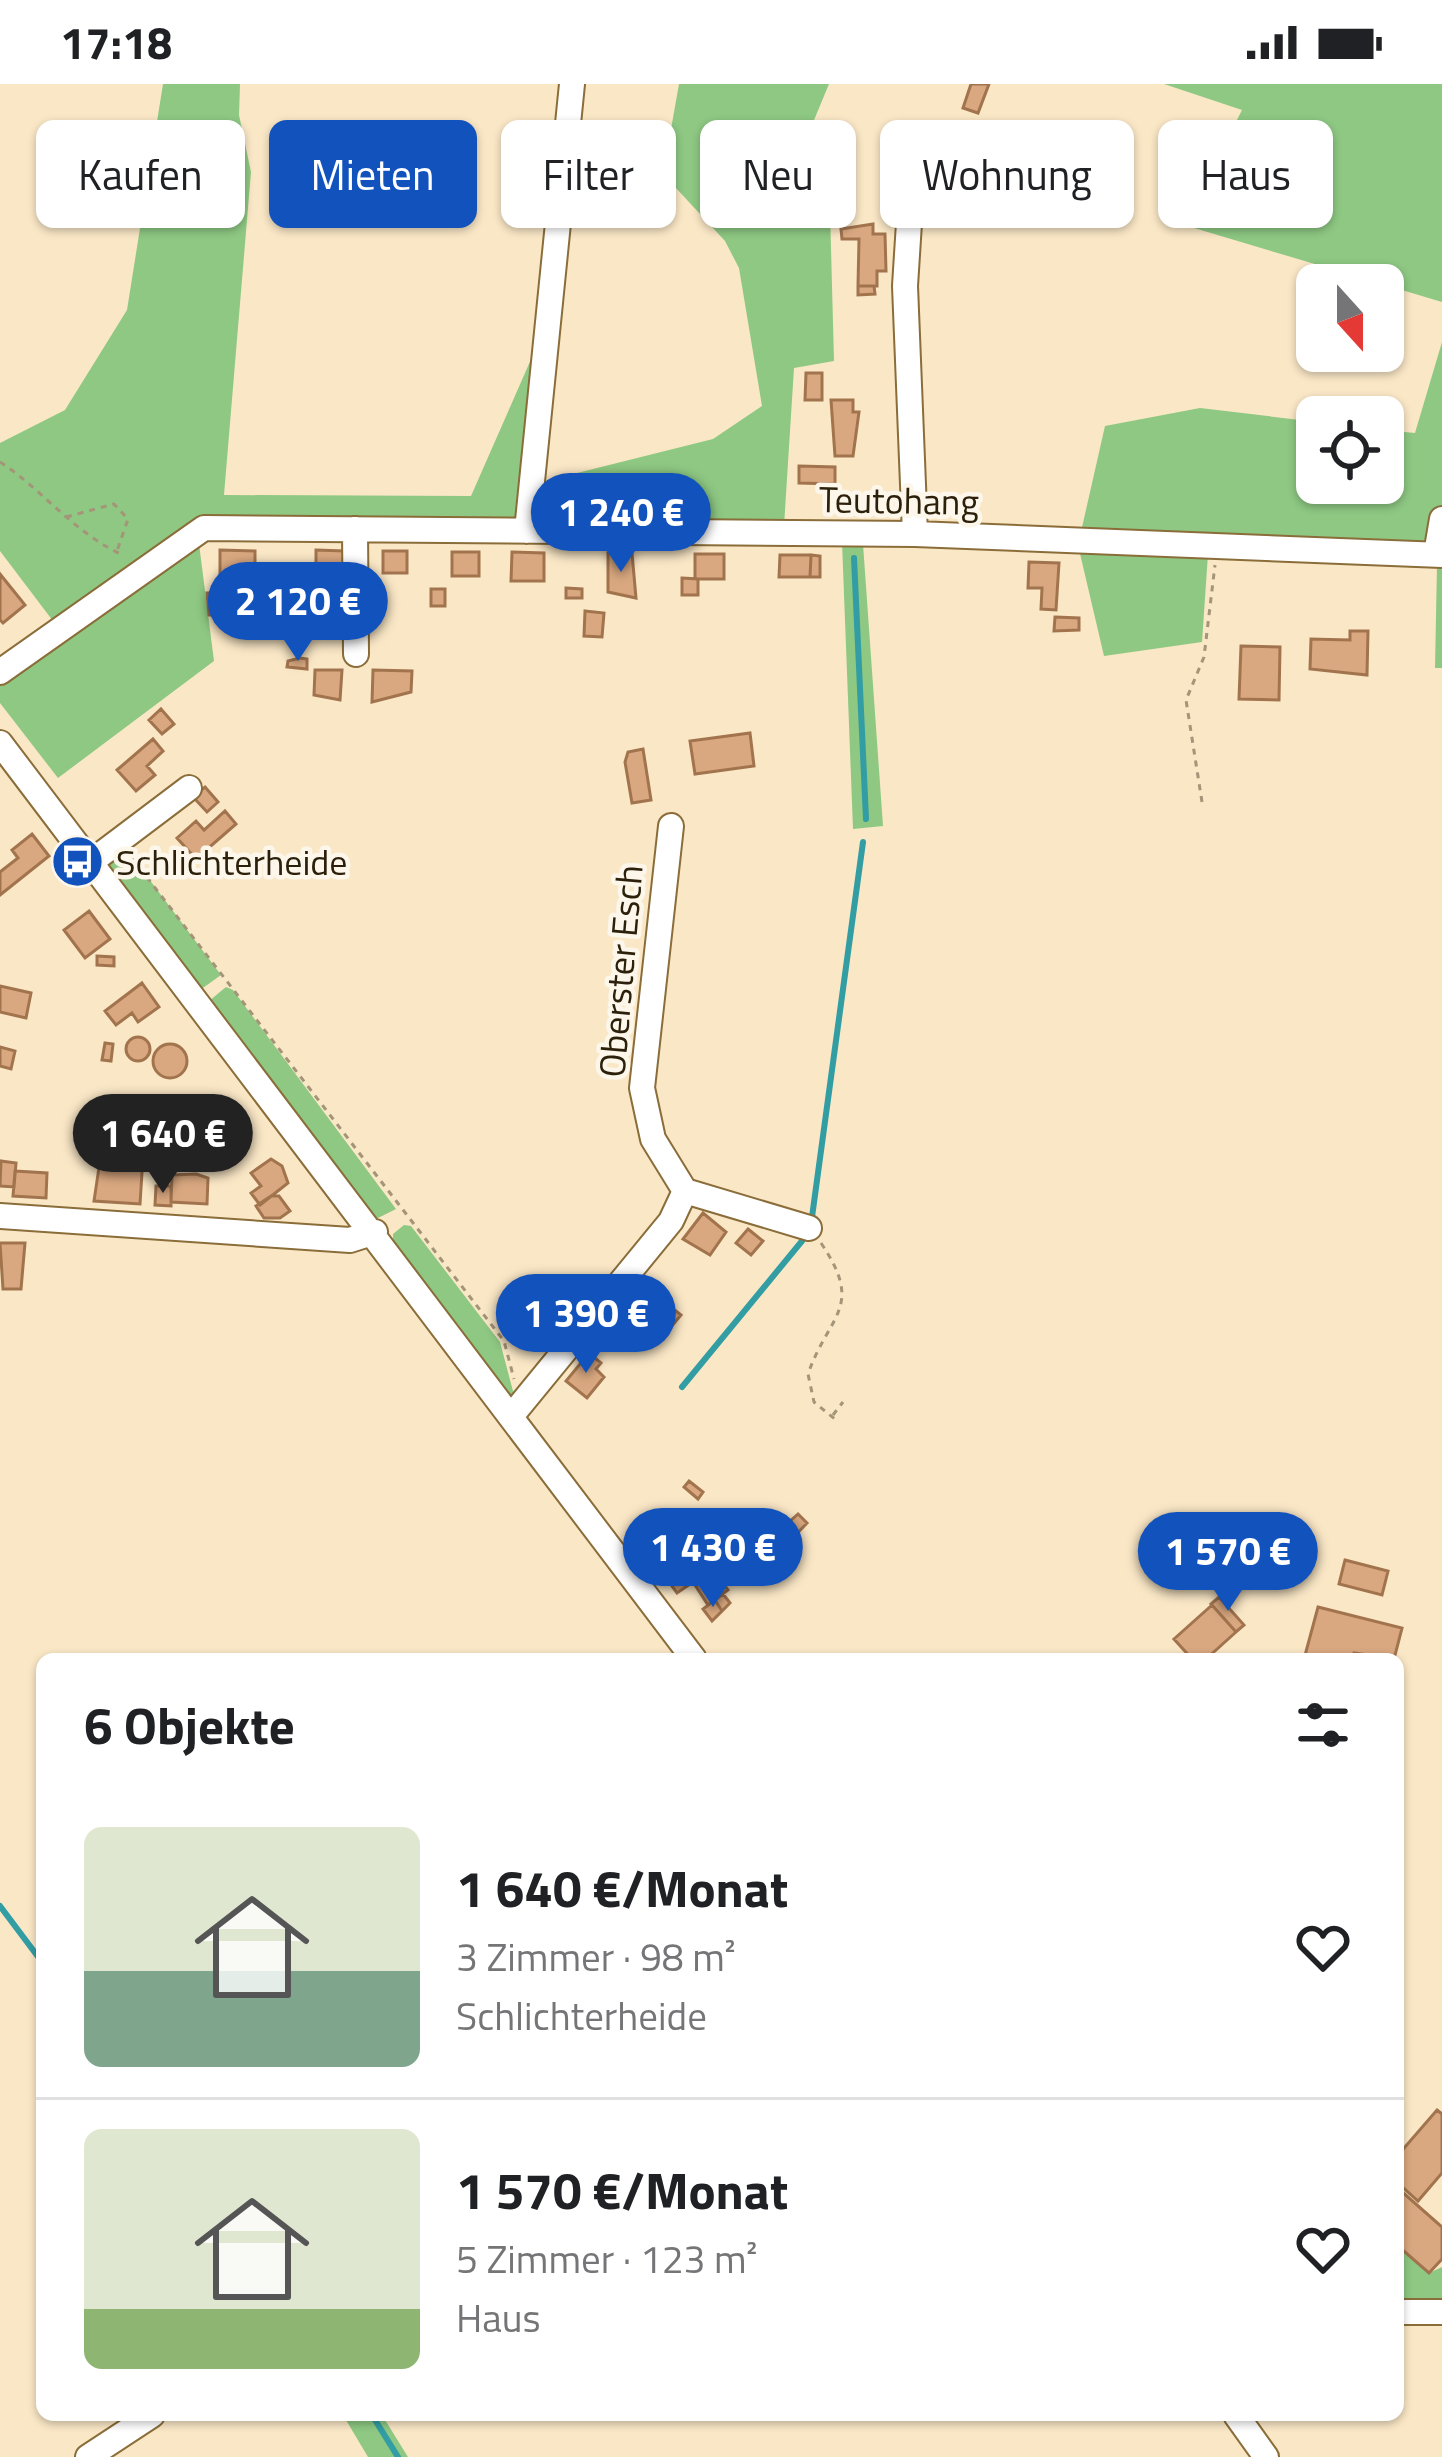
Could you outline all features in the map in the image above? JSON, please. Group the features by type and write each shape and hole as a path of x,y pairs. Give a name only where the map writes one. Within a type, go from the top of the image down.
{"street":[{"path":"527,531 572,84"},
{"path":"909,228 905,286 915,534"},
{"path":"1439,554 1442,519"},
{"name":"Teutohang","path":"0,672 204,528 915,534 1439,554"},
{"path":"355,529 356,654"},
{"path":"1,750 98,857 375,1232 518,1409 690,1653"},
{"path":"98,857 189,788"},
{"name":"Oberster Esch","path":"670,826 642,1088 652,1138 685,1191"},
{"path":"518,1409 671,1221 685,1191 809,1228"},
{"path":"0,1216 350,1240 375,1232"},
{"path":"1404,2312 1442,2312"},
{"path":"88,2457 143,2421"},
{"path":"1240,2421 1266,2457"}],"path":[{"path":"0,462 52,499 65,517 116,552 147,565"},
{"path":"65,517 114,504 128,519 116,552"},
{"path":"1202,802 1186,700 1204,657 1214,608 1216,546"},
{"path":"98,857 136,860 156,883 504,1341 518,1409"},
{"path":"809,1228 845,1286 835,1326 808,1374 814,1402 834,1419 843,1402"}],"green space":[{"path":"163,84 240,84 240,120 157,120"},
{"path":"679,84 829,84 814,120 700,120 700,214 676,188 673,120"},
{"path":"1164,84 1442,84 1442,302 1404,291 1404,264 1315,264 1194,228 1333,228 1333,120 1237,120 1242,110"},
{"path":"245,144 251,172 224,495 471,496 532,357 537,358 517,524 195,522 53,621 0,551 0,443 65,410 127,310 140,228 245,228"},
{"path":"713,228 830,228 834,361 794,368 784,526 540,525 541,482 713,439 762,406 739,268"},
{"path":"1442,342 1442,668 1435,668 1437,565 1208,554 1202,642 1104,656 1078,545 1105,426 1200,408 1296,419 1296,504 1404,504 1404,432 1415,433"},
{"path":"198,536 214,661 58,778 0,703 0,684"},
{"path":"842,542 863,544 883,826 853,829"},
{"path":"116,858 143,871 221,975 200,990 106,866"},
{"path":"226,987 233,990 396,1209 376,1219 209,1001"},
{"path":"404,1225 411,1226 500,1342 514,1395 508,1395 393,1242 393,1234"},
{"path":"1404,2251 1429,2273 1442,2267 1442,2307 1404,2305"},
{"path":"347,2421 386,2421 408,2457 368,2457"}],"building":[{"path":"971,84 989,84 978,113 963,108"},
{"path":"873,224 873,234 885,234 886,271 877,271 877,286 858,286 859,239 842,239 841,229"},
{"path":"858,286 874,286 875,294 858,295"},
{"path":"806,373 822,373 822,400 805,400"},
{"path":"831,400 853,400 853,412 859,412 853,456 835,456"},
{"path":"799,466 835,467 835,484 799,483"},
{"path":"220,550 255,551 255,565 246,565 246,576 220,575"},
{"path":"316,550 344,551 344,575 316,574"},
{"path":"383,551 407,551 407,573 383,573"},
{"path":"452,552 479,552 479,576 452,576"},
{"path":"512,552 544,553 544,581 511,581"},
{"path":"608,553 632,553 636,598 608,592"},
{"path":"695,554 724,554 724,579 695,579"},
{"path":"780,555 811,555 810,577 779,577"},
{"path":"811,555 820,556 820,577 810,577"},
{"path":"1029,562 1059,563 1056,610 1041,609 1042,588 1028,588"},
{"path":"302,573 311,574 311,589 302,589"},
{"path":"0,574 25,605 3,623 0,620"},
{"path":"682,578 698,579 698,595 682,595"},
{"path":"566,588 582,589 582,598 566,598"},
{"path":"431,589 445,589 445,606 431,606"},
{"path":"241,592 241,615 209,615 207,593"},
{"path":"585,611 604,613 602,637 584,636"},
{"path":"1055,617 1079,618 1079,630 1054,631"},
{"path":"1350,631 1368,631 1367,675 1310,669 1311,639 1350,640"},
{"path":"1241,646 1280,647 1279,700 1239,699"},
{"path":"307,659 307,669 287,667 288,661"},
{"path":"315,670 342,670 340,700 314,695"},
{"path":"373,670 412,671 411,692 372,702"},
{"path":"161,709 174,724 162,734 149,720"},
{"path":"750,733 754,766 695,774 690,741"},
{"path":"153,739 163,751 147,766 155,775 136,791 117,770"},
{"path":"643,749 651,800 632,803 625,762 628,752"},
{"path":"205,787 218,802 207,812 193,797"},
{"path":"225,811 236,824 196,859 177,838 196,821 204,830"},
{"path":"32,834 49,856 0,895 0,872 18,858 12,850"},
{"path":"89,911 110,939 85,958 64,930"},
{"path":"97,956 114,957 114,966 97,965"},
{"path":"142,983 159,1007 138,1022 132,1013 116,1025 105,1011"},
{"path":"0,986 31,993 26,1018 0,1012"},
{"path":"138,1037 150,1049 138,1061 126,1049"},
{"path":"105,1043 113,1044 111,1061 102,1060"},
{"path":"170,1044 182,1049 187,1061 182,1073 170,1078 158,1073 153,1061 158,1049"},
{"path":"0,1047 15,1051 11,1069 0,1066"},
{"path":"101,1154 143,1157 140,1204 94,1201"},
{"path":"271,1159 282,1166 288,1183 260,1205 251,1193 261,1186 251,1173"},
{"path":"1,1161 16,1163 14,1187 0,1186"},
{"path":"15,1171 47,1173 46,1198 13,1196"},
{"path":"172,1175 208,1178 207,1204 171,1202"},
{"path":"156,1186 171,1186 171,1206 155,1205"},
{"path":"279,1196 290,1211 280,1218 264,1218 256,1206"},
{"path":"703,1213 726,1232 710,1255 683,1239"},
{"path":"748,1229 763,1241 751,1255 736,1243"},
{"path":"0,1243 25,1243 21,1289 3,1289"},
{"path":"644,1286 681,1315 671,1327 659,1318 651,1327 631,1311"},
{"path":"589,1353 601,1363 596,1369 604,1377 587,1398 566,1381"},
{"path":"689,1481 703,1492 698,1499 684,1487"},
{"path":"798,1514 807,1523 790,1541 779,1531"},
{"path":"670,1535 693,1566 704,1558 728,1590 708,1605 693,1582 677,1593 647,1552"},
{"path":"1345,1560 1388,1571 1382,1595 1339,1584"},
{"path":"757,1563 763,1569 748,1583 742,1577"},
{"path":"723,1594 730,1603 722,1611 715,1600"},
{"path":"1219,1597 1244,1625 1236,1632 1211,1604"},
{"path":"715,1600 722,1611 712,1621 703,1609"},
{"path":"1212,1605 1236,1632 1213,1653 1187,1653 1174,1639"},
{"path":"1318,1607 1402,1628 1396,1653 1306,1653"},
{"path":"1437,2110 1442,2114 1442,2173 1418,2201 1404,2188 1404,2148"},
{"path":"1404,2194 1442,2227 1442,2259 1429,2273 1404,2251"}],"waterway":[{"path":"854,558 866,819"},
{"path":"812,1217 863,842"},
{"path":"682,1387 802,1241"},
{"path":"0,1906 36,1954"},
{"path":"376,2421 398,2457"}],"place":[{"name":"Schlichterheide","path":"77,861"}]}
